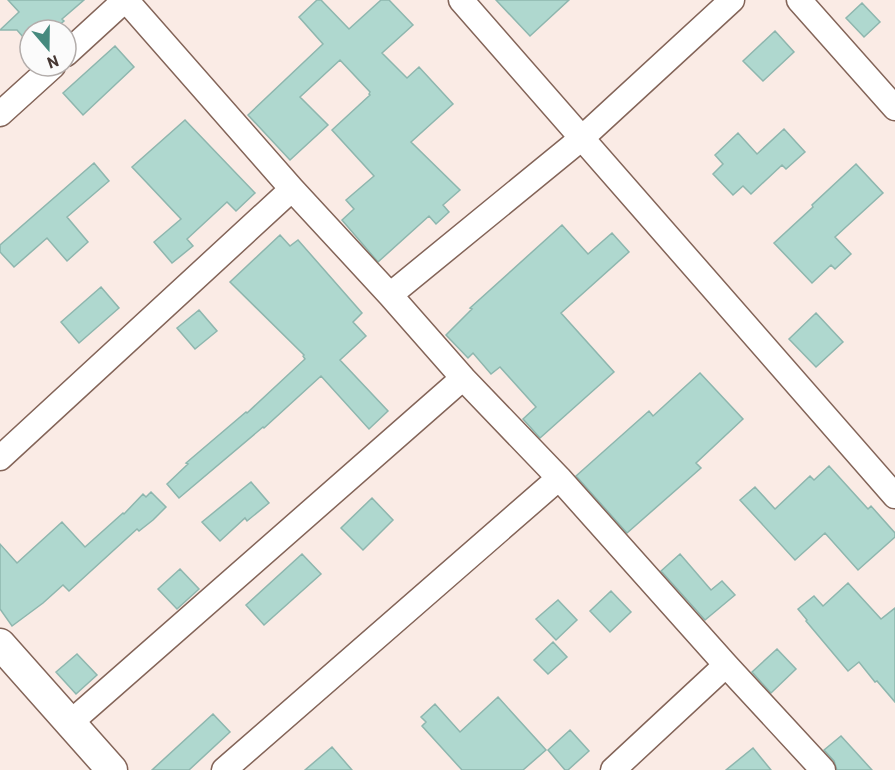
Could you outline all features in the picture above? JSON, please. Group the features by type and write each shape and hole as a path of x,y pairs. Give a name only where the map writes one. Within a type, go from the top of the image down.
{"street":[{"path":"78,43 125,0 463,378 559,478 823,770"},
{"path":"461,0 895,496"},
{"path":"390,295 582,138 732,0"},
{"path":"799,0 895,108"},
{"path":"0,114 40,78"},
{"path":"0,458 292,189"},
{"path":"70,723 463,378"},
{"path":"224,770 559,478"},
{"path":"0,644 112,770"},
{"path":"613,770 726,665"}],"building":[{"path":"8,0 84,0 63,18 18,18 18,31 0,30 19,12"},
{"path":"317,0 321,0 349,29 381,0 389,0 413,25 382,53 407,78 419,67 453,104 411,142 460,190 443,205 449,212 436,224 429,216 378,262 342,220 354,209 346,200 374,176 332,130 370,95 370,92 340,60 300,97 328,125 290,160 248,115 323,44 299,17"},
{"path":"496,0 569,0 530,36"},
{"path":"862,3 880,22 864,37 846,18"},
{"path":"775,31 794,52 763,81 743,61"},
{"path":"115,46 134,67 83,115 63,93"},
{"path":"185,120 255,193 236,211 227,202 187,239 193,246 172,263 154,242 181,219 132,167"},
{"path":"784,129 805,152 786,169 782,165 751,194 743,186 733,195 713,174 723,164 715,155 738,133 757,154"},
{"path":"94,163 109,181 67,217 88,242 67,261 47,238 14,267 0,252 0,245"},
{"path":"856,164 883,193 835,237 851,254 835,269 831,265 812,283 774,243"},
{"path":"562,225 588,254 612,233 629,252 561,313 614,372 540,438 523,419 536,407 500,367 491,374 473,353 468,358 446,335 472,309 470,308"},
{"path":"280,235 290,246 298,240 362,313 353,322 366,336 340,360 388,411 369,429 321,376 264,428 179,498 167,484 188,464 186,463 247,413 305,359 304,355 230,282"},
{"path":"101,287 119,308 79,343 61,322"},
{"path":"199,310 217,331 195,349 177,328"},
{"path":"816,313 843,342 816,367 789,339"},
{"path":"700,373 743,419 696,463 701,468 627,533 576,476 649,411 653,416"},
{"path":"829,466 868,509 871,506 895,533 895,537 858,570 825,533 795,560 740,500 755,487 775,509 810,476 814,480"},
{"path":"251,482 269,503 247,521 245,518 220,541 202,522"},
{"path":"151,492 166,507 153,520 139,531 137,529 69,591 63,585 12,626 0,609 0,544 17,563 62,522 85,547 124,514 143,494 146,497"},
{"path":"372,498 393,520 363,550 341,528"},
{"path":"302,554 321,574 264,625 246,605"},
{"path":"680,554 711,590 722,581 735,595 705,620 661,571"},
{"path":"180,569 199,589 177,609 158,589"},
{"path":"848,583 881,619 895,608 895,702 859,662 848,671 798,609 814,596 823,606"},
{"path":"611,591 631,612 610,632 590,611"},
{"path":"558,600 577,620 556,640 536,619"},
{"path":"553,642 567,657 548,674 534,660"},
{"path":"777,649 796,669 771,693 752,672"},
{"path":"77,654 97,675 76,694 56,672"},
{"path":"498,697 546,750 523,770 462,770 422,726 426,722 421,717 435,704 460,732"},
{"path":"213,714 230,732 189,770 152,770"},
{"path":"570,730 589,751 568,770 565,770 548,750"},
{"path":"841,736 872,770 837,770 834,761 824,750"},
{"path":"332,747 352,770 305,770"},
{"path":"753,748 771,770 726,770"}]}
